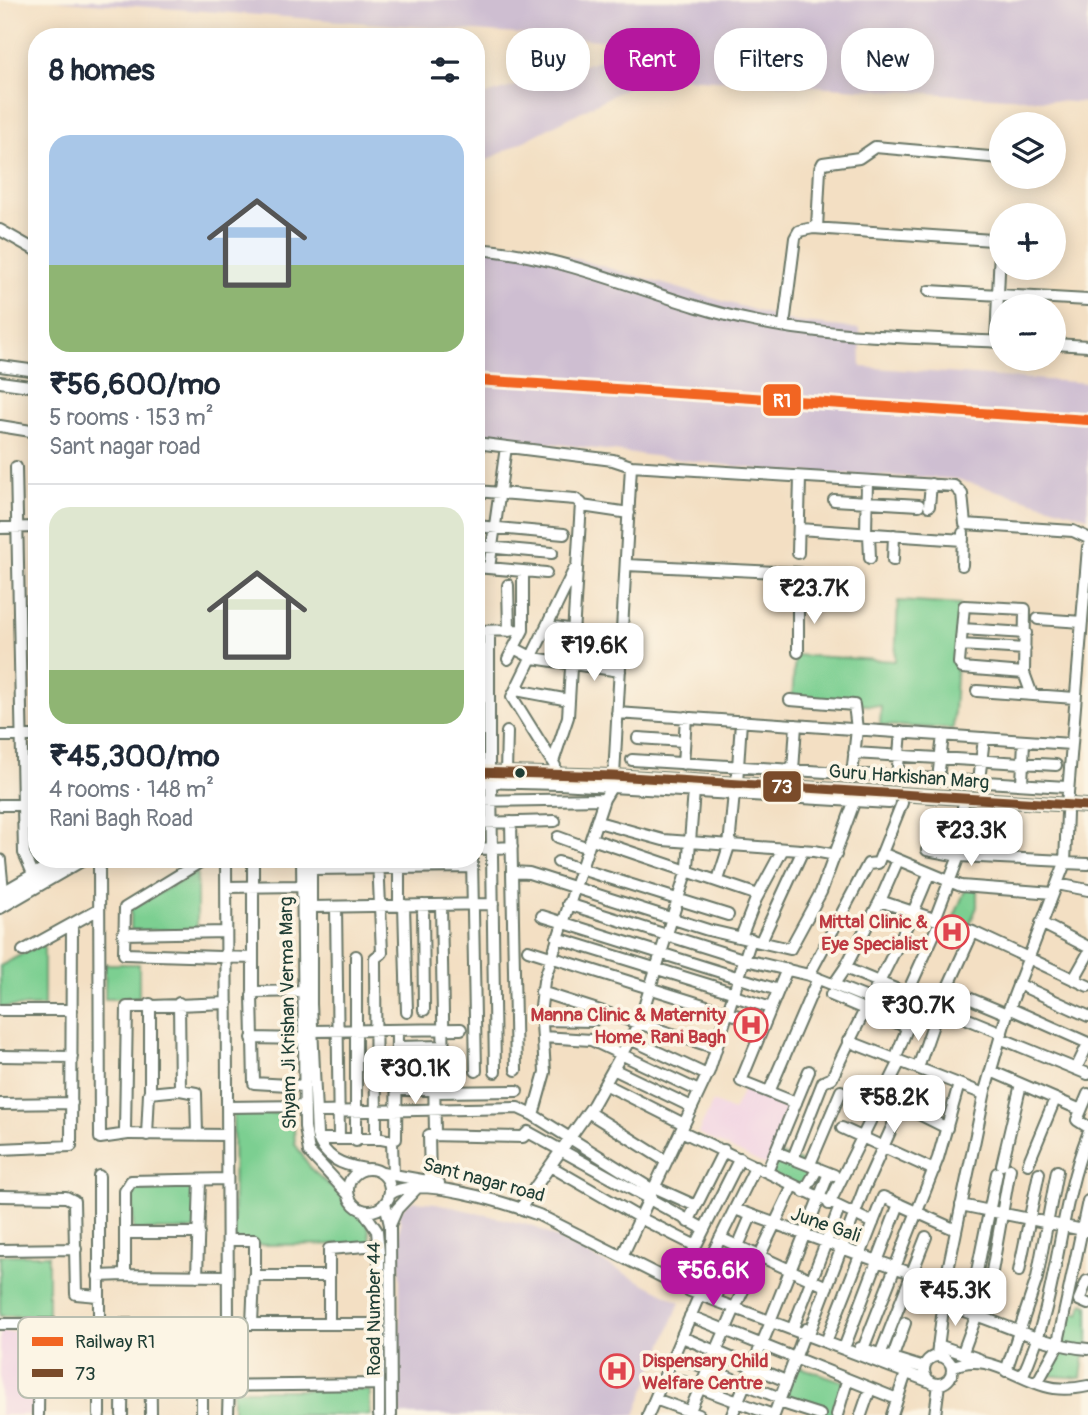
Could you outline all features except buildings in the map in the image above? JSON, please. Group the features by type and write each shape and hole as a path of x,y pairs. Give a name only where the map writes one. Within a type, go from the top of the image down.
{"main road":[{"name":"Guru Harkishan Marg","path":"486,775 560,774 694,791 735,788 962,807 1067,809 1088,806"},
{"name":"Guru Harkishan Marg","path":"486,775 1067,809 1088,814"},
{"path":"2,900 45,868"},
{"path":"2,900 65,868"}],"street":[{"path":"817,228 820,169 823,163 859,159 875,147 989,157"},
{"path":"784,325 794,238 799,231 817,228 992,240 999,245 998,294 929,291"},
{"path":"0,230 28,246"},
{"path":"485,250 553,260 703,308 753,321 854,334 989,341"},
{"path":"1066,299 1088,300"},
{"path":"1066,345 1088,346"},
{"path":"0,366 28,372"},
{"path":"0,372 28,374"},
{"path":"0,382 28,386"},
{"path":"0,427 28,431"},
{"path":"485,444 613,460 631,466 954,486 961,490 962,565"},
{"path":"489,568 506,447"},
{"path":"533,1115 545,1072 541,992 604,799 614,781 631,466"},
{"path":"16,467 24,736 23,805 25,859 28,865"},
{"path":"798,553 800,478"},
{"path":"867,481 870,558"},
{"path":"834,500 924,505 931,484"},
{"path":"485,492 575,499 582,506 629,513"},
{"path":"553,762 568,717 582,506"},
{"path":"963,521 970,525 1073,531 1088,538"},
{"path":"0,528 28,527"},
{"path":"485,527 564,534"},
{"path":"799,529 963,540"},
{"path":"893,560 894,535"},
{"path":"485,547 552,553"},
{"path":"935,1415 934,1383 923,1368 938,1350 956,1230 985,1094 1008,1011 1065,862 1066,787 1088,547"},
{"path":"560,774 512,697 576,565"},
{"path":"626,565 800,573"},
{"path":"485,568 547,573"},
{"path":"508,659 523,631 523,571"},
{"path":"508,585 509,631"},
{"path":"798,600 798,652"},
{"path":"1024,673 960,666 963,608 969,604 1023,608 1027,612 1024,673 1032,695"},
{"path":"1038,620 1082,622"},
{"path":"548,626 574,630"},
{"path":"962,629 1026,633"},
{"path":"485,631 523,631"},
{"path":"489,631 486,775 491,801 495,1072"},
{"path":"961,645 1025,649"},
{"path":"981,670 983,646"},
{"path":"514,648 533,658 620,671"},
{"path":"1001,671 1003,648"},
{"path":"516,690 569,700"},
{"path":"977,691 1075,698"},
{"path":"790,700 854,705 857,729 852,775"},
{"path":"617,713 1071,744"},
{"path":"683,764 686,717"},
{"path":"718,880 729,846 741,721"},
{"path":"793,771 796,725"},
{"path":"506,773 507,732"},
{"path":"897,777 901,732"},
{"path":"938,779 943,735"},
{"path":"0,736 28,736"},
{"path":"638,738 684,741"},
{"path":"979,781 984,738"},
{"path":"1022,783 1024,741"},
{"path":"854,753 1056,765"},
{"path":"632,760 1066,787"},
{"path":"524,1203 588,1112 639,1023 687,869 694,791"},
{"path":"485,801 604,799"},
{"path":"513,872 529,873 672,918 751,939 779,946 793,946 836,855 855,800"},
{"path":"769,1091 814,977 868,864 877,864 902,803"},
{"path":"0,805 28,805"},
{"path":"907,994 959,856 962,807"},
{"path":"982,856 985,808"},
{"path":"485,823 555,821"},
{"path":"511,822 516,1070"},
{"path":"598,822 654,839 836,855"},
{"path":"558,837 687,869 758,895"},
{"path":"485,848 512,847"},
{"path":"624,1252 707,1075 746,960 758,895 783,849"},
{"path":"751,939 803,850"},
{"path":"927,850 959,856 1088,864"},
{"path":"882,853 964,887 1088,891"},
{"path":"0,860 2,900"},
{"path":"832,990 880,901 898,860"},
{"path":"558,862 728,915"},
{"path":"30,868 34,876"},
{"path":"99,868 100,1138 128,1134 227,1135"},
{"path":"190,868 125,908 123,952 127,956 253,958"},
{"path":"226,868 228,1317"},
{"path":"253,868 252,1038 256,1106"},
{"name":"Shyam Ji Krishan Verma Marg","path":"302,868 309,1152 348,1194"},
{"name":"Shyam Ji Krishan Verma Marg","path":"311,868 305,1086 321,1150 335,1161 365,1169"},
{"path":"377,1139 374,1111 375,958 382,953 378,868"},
{"path":"399,868 407,1012"},
{"path":"472,868 476,1071"},
{"path":"793,1158 823,1082 832,1079 863,1010 914,912 929,874"},
{"path":"226,887 302,886"},
{"path":"880,901 973,932 1088,986"},
{"path":"311,907 493,904"},
{"path":"568,904 746,960 814,977 863,1010 910,1021 883,1096 843,1179 829,1204 805,1235 732,1415"},
{"path":"423,905 424,1010"},
{"path":"397,1073 434,1074 444,1071 441,905"},
{"path":"336,907 339,1139"},
{"path":"23,951 99,909"},
{"path":"542,916 778,990"},
{"path":"1041,923 1088,947"},
{"path":"0,1149 69,1148 72,1143 72,925"},
{"path":"629,943 635,926"},
{"path":"123,934 226,932"},
{"path":"918,1068 939,1007 973,932"},
{"path":"585,968 596,933"},
{"path":"557,938 771,1008"},
{"path":"774,966 779,946"},
{"path":"528,950 764,1024"},
{"path":"1074,979 1088,954"},
{"path":"356,956 356,1141"},
{"path":"845,968 939,1007"},
{"path":"787,969 741,1081 796,1103"},
{"path":"1018,984 1085,1014 1088,1000"},
{"path":"947,989 1088,1043 1076,1069"},
{"path":"832,990 869,998 882,1004"},
{"path":"253,992 304,991"},
{"path":"541,992 716,1048"},
{"path":"179,1003 180,1090"},
{"path":"128,1134 125,1009 131,1004 227,1003"},
{"path":"147,1135 150,1004"},
{"path":"0,1010 72,1010"},
{"path":"953,1013 1088,1074"},
{"path":"542,1020 593,1021"},
{"path":"252,1038 337,1031 461,1029"},
{"path":"396,1139 397,1031"},
{"path":"543,1037 591,1040 699,1091"},
{"path":"630,1039 707,1075"},
{"path":"848,1041 985,1094"},
{"path":"397,1047 444,1046"},
{"path":"0,1056 72,1056"},
{"path":"613,1069 692,1107"},
{"path":"767,1172 809,1071"},
{"path":"991,1071 1081,1110"},
{"path":"434,1074 435,1133"},
{"path":"604,1084 804,1192 873,1223"},
{"path":"863,1349 934,1170 959,1084"},
{"path":"977,1314 988,1211 1003,1169 1021,1084"},
{"path":"255,1085 305,1086"},
{"path":"150,1091 180,1090 197,1093 197,1135"},
{"path":"374,1094 517,1091"},
{"path":"804,1192 819,1168 841,1091"},
{"path":"1088,1094 1077,1122 1088,1127"},
{"path":"883,1096 947,1128"},
{"path":"1028,1164 1055,1098"},
{"path":"0,1104 72,1103"},
{"path":"665,1376 774,1415 794,1360 902,1105"},
{"path":"227,1107 256,1106 355,1112 522,1108 654,1188 696,1206"},
{"path":"588,1112 666,1161"},
{"path":"842,1128 934,1170"},
{"path":"430,1181 429,1135 523,1136 528,1132 704,1230"},
{"path":"1022,1377 1039,1339 1052,1293 1070,1181 1088,1134"},
{"path":"318,1139 392,1141 387,1174 387,1199 375,1210 363,1210 353,1204 348,1194 349,1181 365,1169 387,1174"},
{"path":"688,1223 724,1150"},
{"path":"776,1152 843,1179"},
{"path":"679,1279 740,1158"},
{"path":"551,1166 640,1218 696,1246"},
{"path":"648,1415 720,1238 756,1166"},
{"path":"794,1325 825,1243 829,1204 819,1168"},
{"path":"963,1352 977,1314 1003,1213 1003,1169"},
{"path":"1006,1371 1037,1278 1057,1171"},
{"path":"1019,1271 1039,1172"},
{"name":"Sant nagar road","path":"387,1174 524,1203 736,1306"},
{"path":"99,1176 99,1317"},
{"path":"197,1276 200,1180"},
{"path":"125,1275 127,1184 228,1180"},
{"path":"655,1399 692,1414 698,1388 793,1186"},
{"path":"390,1225 407,1194 419,1187"},
{"name":"Sant nagar road","path":"387,1199 396,1189 419,1187 513,1206 539,1215 736,1306 934,1383"},
{"path":"0,1196 71,1198 75,1205 76,1294 98,1296"},
{"path":"828,1337 883,1197 956,1230"},
{"name":"Road Number 44","path":"387,1199 390,1225 391,1415"},
{"path":"1088,1201 1084,1230 1083,1280 1079,1300 1088,1304"},
{"path":"846,1343 899,1204"},
{"path":"961,1205 1084,1230"},
{"name":"June Gali","path":"735,1209 911,1276 946,1286"},
{"name":"Road Number 44","path":"363,1210 377,1231 379,1415"},
{"path":"717,1295 751,1216"},
{"path":"125,1233 199,1233"},
{"path":"880,1355 926,1237"},
{"path":"720,1238 827,1287"},
{"path":"228,1240 254,1240 253,1324"},
{"path":"329,1324 328,1249 378,1245"},
{"path":"0,1250 76,1249"},
{"path":"1037,1383 1057,1347 1088,1268"},
{"path":"98,1276 228,1276"},
{"path":"255,1276 329,1276"},
{"path":"943,1305 977,1314 1057,1347 1088,1349"},
{"path":"690,1316 762,1344 794,1360 897,1399"},
{"name":"Sant nagar road","path":"771,1319 923,1368"},
{"path":"892,1359 905,1323"},
{"path":"0,1324 18,1324"},
{"path":"248,1324 379,1324"},
{"path":"681,1337 786,1381"},
{"path":"938,1350 963,1352 1037,1383 1060,1388 1088,1386"},
{"path":"934,1383 949,1380 952,1367 938,1350"},
{"path":"674,1355 820,1415"},
{"path":"952,1367 968,1361 984,1362"},
{"path":"892,1415 906,1373"},
{"path":"837,1415 847,1381"},
{"path":"248,1385 379,1384"},
{"path":"861,1415 870,1389"}],"shaded area":[{"path":"53,0 1088,0 1088,103 894,91 934,91 934,28 841,28 841,88 827,87 827,28 714,28 714,80 700,79 700,28 604,28 604,40 590,39 590,28 506,28 506,33 485,32 485,28 435,28"},
{"path":"604,58 604,91 621,91 485,161 485,95 506,89 506,91 590,91 590,63"},
{"path":"485,243 532,246 795,322 860,329 861,367 1088,383 1088,517 956,479 773,471 485,435"},
{"path":"745,1086 793,1104 767,1166 698,1133 713,1102 733,1111"},
{"path":"414,1201 435,1203 533,1226 680,1302 635,1415 400,1415 400,1213 406,1204"},
{"path":"0,1332 18,1332 18,1398 38,1398 38,1415 0,1415"}],"green space":[{"path":"898,601 960,605 953,729 880,725 881,706 792,700 795,655 895,661"},
{"path":"197,872 197,930 131,930 131,908"},
{"path":"966,888 977,889 977,907 968,928 952,922"},
{"path":"44,942 44,1006 0,1007 0,966"},
{"path":"105,964 139,964 139,999 105,999"},
{"path":"233,1113 293,1113 295,1144 312,1170 367,1218 371,1244 256,1245 234,1239"},
{"path":"777,1153 816,1168 803,1190 768,1172"},
{"path":"133,1184 199,1185 198,1230 133,1230"},
{"path":"0,1255 48,1255 48,1316 0,1316"},
{"path":"1083,1303 1088,1305 1088,1349 1085,1349 1081,1378 1042,1375 1070,1311 1080,1314"},
{"path":"794,1365 845,1382 833,1415 782,1399"},
{"path":"248,1390 370,1390 370,1415 233,1415 233,1398 248,1398"}],"rail line":[{"name":"R1","path":"485,381 1088,420"}],"transit line":[{"name":"73","path":"485,772 614,776 1088,806"}],"place":[{"name":"Mittal Clinic & Eye Specialist","path":"952,932"},
{"name":"Manna Clinic & Maternity Home, Rani Bagh","path":"751,1025"},
{"name":"Dispensary Child Welfare Centre","path":"617,1371"}]}
